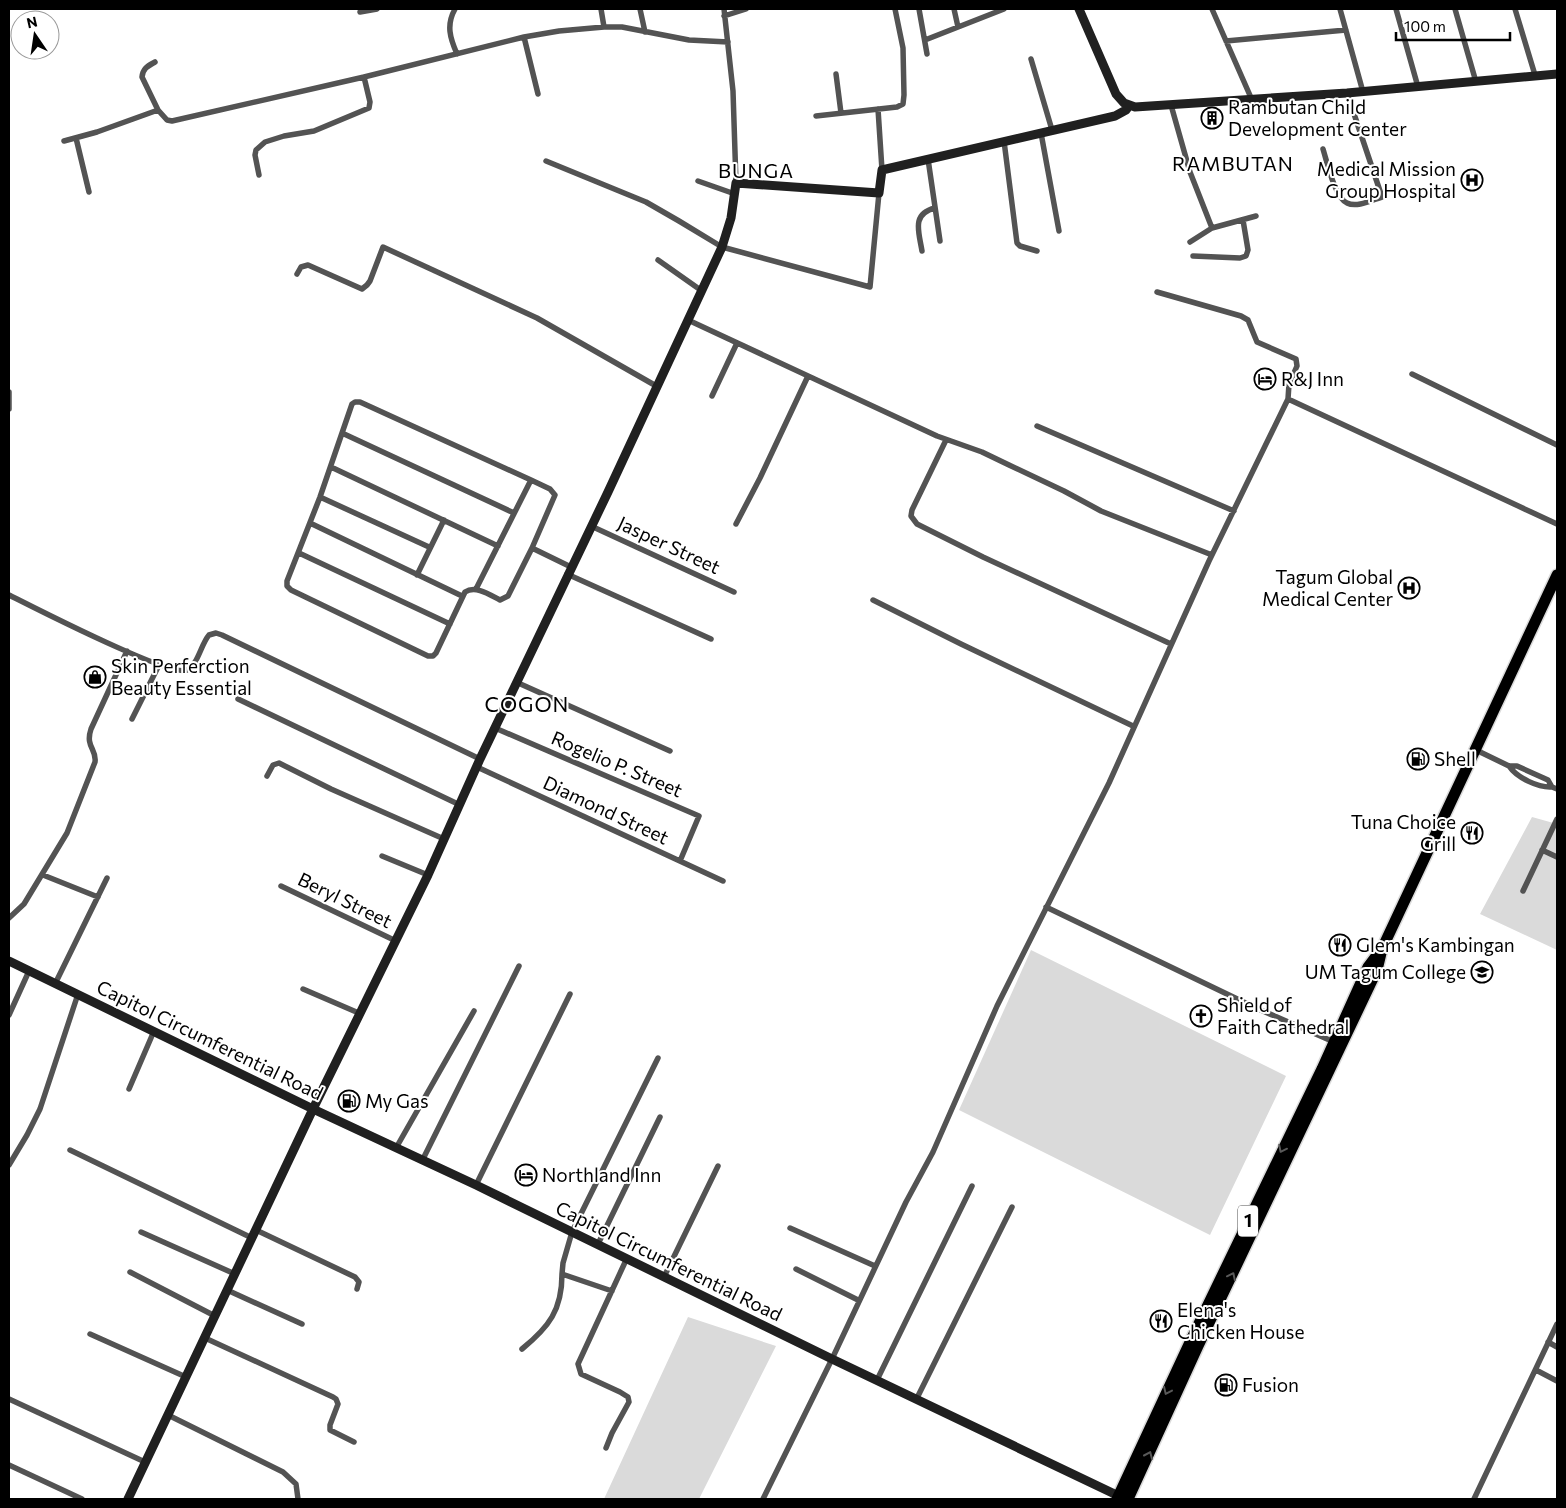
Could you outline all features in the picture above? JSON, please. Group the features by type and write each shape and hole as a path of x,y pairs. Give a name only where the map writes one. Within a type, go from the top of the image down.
{"highway":[{"name":"1","path":"1123,1498 1325,1071 1377,970 1382,949 1557,575"},
{"name":"1","path":"1325,1071 1334,1042 1368,967 1382,949"}],"street":[{"path":"360,12 377,9"},
{"path":"455,9 449,21 449,32 457,54"},
{"path":"601,9 604,27"},
{"path":"640,9 645,32"},
{"path":"128,1499 314,1109 428,876 478,762 658,387 722,248 731,218 736,183 733,91 724,9"},
{"path":"724,16 746,9"},
{"path":"816,116 897,107 903,104 903,48 896,9"},
{"path":"919,9 927,54"},
{"path":"954,9 958,27"},
{"path":"925,40 1004,9"},
{"path":"1079,9 1116,94 1129,106 1143,107 1363,92 1557,74"},
{"path":"1212,9 1252,100"},
{"path":"1340,9 1363,92"},
{"path":"1396,9 1418,87"},
{"path":"1455,9 1476,82"},
{"path":"1515,9 1535,75"},
{"path":"155,62 147,66 143,71 142,77 158,110 167,120 178,120 364,77 524,37 559,31 604,27 622,28 689,40 728,42"},
{"path":"1226,41 1346,30"},
{"path":"524,37 538,94"},
{"path":"1030,59 1052,130"},
{"path":"836,74 841,114"},
{"path":"259,174 255,155 256,150 265,142 284,136 314,131 369,108 370,102 364,77"},
{"path":"1323,149 1342,200 1348,204 1356,204 1382,197 1347,93"},
{"path":"1172,105 1190,172 1212,228"},
{"path":"882,170 1115,116 1129,106"},
{"path":"546,161 646,202 722,248 870,286 882,170 878,109"},
{"path":"64,141 158,110"},
{"path":"1041,133 1059,231"},
{"path":"76,138 89,192"},
{"path":"1004,141 1016,241 1020,246 1037,251"},
{"path":"928,159 940,241"},
{"path":"698,181 735,194"},
{"path":"736,183 879,193"},
{"path":"922,251 918,230 920,217 923,212 935,208"},
{"path":"1190,242 1212,228 1256,216"},
{"path":"1192,256 1240,258 1246,256 1248,250 1243,220"},
{"path":"297,274 301,266 308,265 362,289 368,286 383,247 537,318 658,387"},
{"path":"658,260 702,291"},
{"path":"763,1499 832,1359 858,1300 932,1152 997,1006 1109,782 1212,555 1288,399 1289,384 1297,366 1296,358 1257,342 1249,322 1245,318 1158,292"},
{"path":"688,320 946,440 982,452 1009,464 1101,511 1212,555"},
{"path":"712,396 738,343"},
{"path":"1412,374 1557,445"},
{"path":"736,524 808,376"},
{"path":"9,409 10,392"},
{"path":"1288,399 1557,524"},
{"path":"360,402 554,492 555,497 532,548 506,598 500,600 476,589 467,591 462,596 433,656 428,656 291,590 287,586 342,433 352,404 360,402"},
{"path":"1037,426 1234,511"},
{"path":"342,433 514,513"},
{"path":"946,440 912,510 911,516 917,524 983,557 1171,644"},
{"path":"331,467 498,546"},
{"path":"476,589 531,480"},
{"path":"320,497 429,547"},
{"path":"416,575 444,520"},
{"path":"310,523 462,596"},
{"name":"Jasper Street","path":"591,526 734,592"},
{"path":"532,548 569,571 710,639"},
{"path":"299,553 450,624"},
{"path":"9,595 159,665 132,720"},
{"path":"873,600 1134,726"},
{"name":"Diamond Street","path":"159,665 186,671 193,666 206,638 212,633 216,633 723,881"},
{"path":"9,918 24,904 67,833 87,785 96,757 90,747 89,735 127,651"},
{"path":"516,682 670,751"},
{"path":"238,699 460,805"},
{"name":"Rogelio P. Street","path":"494,728 699,816 680,861"},
{"path":"1476,750 1509,766 1517,766 1548,780 1555,788"},
{"path":"267,776 273,765 279,764 444,839"},
{"path":"1509,766 1514,773 1544,787 1555,788"},
{"path":"1533,782 1536,775"},
{"path":"1523,891 1557,819"},
{"path":"1542,850 1557,857"},
{"path":"382,856 428,876"},
{"path":"43,875 98,897"},
{"path":"56,984 107,878"},
{"name":"Beryl Street","path":"281,886 396,941"},
{"path":"1046,907 1254,1007 1334,1042"},
{"name":"Capitol Circumferential Road","path":"9,962 476,1185 832,1359 1123,1498"},
{"path":"422,1160 520,966"},
{"path":"9,1014 29,971"},
{"path":"303,989 361,1014"},
{"path":"9,1165 40,1109 78,994"},
{"path":"476,1185 570,994"},
{"path":"396,1148 474,1011"},
{"path":"129,1089 154,1031"},
{"path":"522,1349 545,1327 556,1309 560,1300 562,1274 572,1232 658,1058"},
{"path":"598,1244 660,1117"},
{"path":"70,1150 254,1234 355,1277 359,1282 357,1290"},
{"path":"664,1277 718,1166"},
{"path":"877,1380 972,1186"},
{"path":"916,1398 1012,1207"},
{"path":"790,1228 875,1266"},
{"path":"141,1232 235,1274"},
{"path":"606,1448 629,1402 628,1397 581,1374 578,1364 627,1258"},
{"path":"796,1268 858,1300"},
{"path":"130,1272 215,1316"},
{"path":"562,1274 612,1291"},
{"path":"228,1290 302,1324"},
{"path":"1474,1499 1557,1324"},
{"path":"90,1334 186,1377"},
{"path":"205,1338 336,1399 337,1407 330,1424 330,1430 354,1442"},
{"path":"1548,1342 1557,1346"},
{"path":"1536,1370 1557,1381"},
{"path":"9,1399 145,1462"},
{"path":"168,1415 282,1472 296,1484 298,1499"},
{"path":"9,1465 82,1499"}],"shaded area":[{"path":"1532,817 1557,824 1557,950 1480,914"},
{"path":"1031,950 1286,1076 1210,1235 959,1110"},
{"path":"688,1317 776,1346 699,1499 604,1499"}],"place":[{"name":"Rambutan Child Development Center","path":"1212,118"},
{"name":"Medical Mission Group Hospital","path":"1472,180"},
{"name":"R&J Inn","path":"1265,379"},
{"name":"Tagum Global Medical Center","path":"1409,588"},
{"name":"Skin Perferction Beauty Essential","path":"95,677"},
{"name":"Shell","path":"1418,759"},
{"name":"Tuna Choice Grill","path":"1472,833"},
{"name":"Glem's Kambingan","path":"1340,945"},
{"name":"UM Tagum College","path":"1482,972"},
{"name":"Shield of Faith Cathedral","path":"1201,1016"},
{"name":"My Gas","path":"349,1101"},
{"name":"Northland Inn","path":"526,1175"},
{"name":"Elena's Chicken House","path":"1161,1321"},
{"name":"Fusion","path":"1226,1385"}],"district":[{"name":"RAMBUTAN","path":"1233,164"},
{"name":"BUNGA","path":"756,171"},
{"name":"COGON","path":"527,705"}]}
